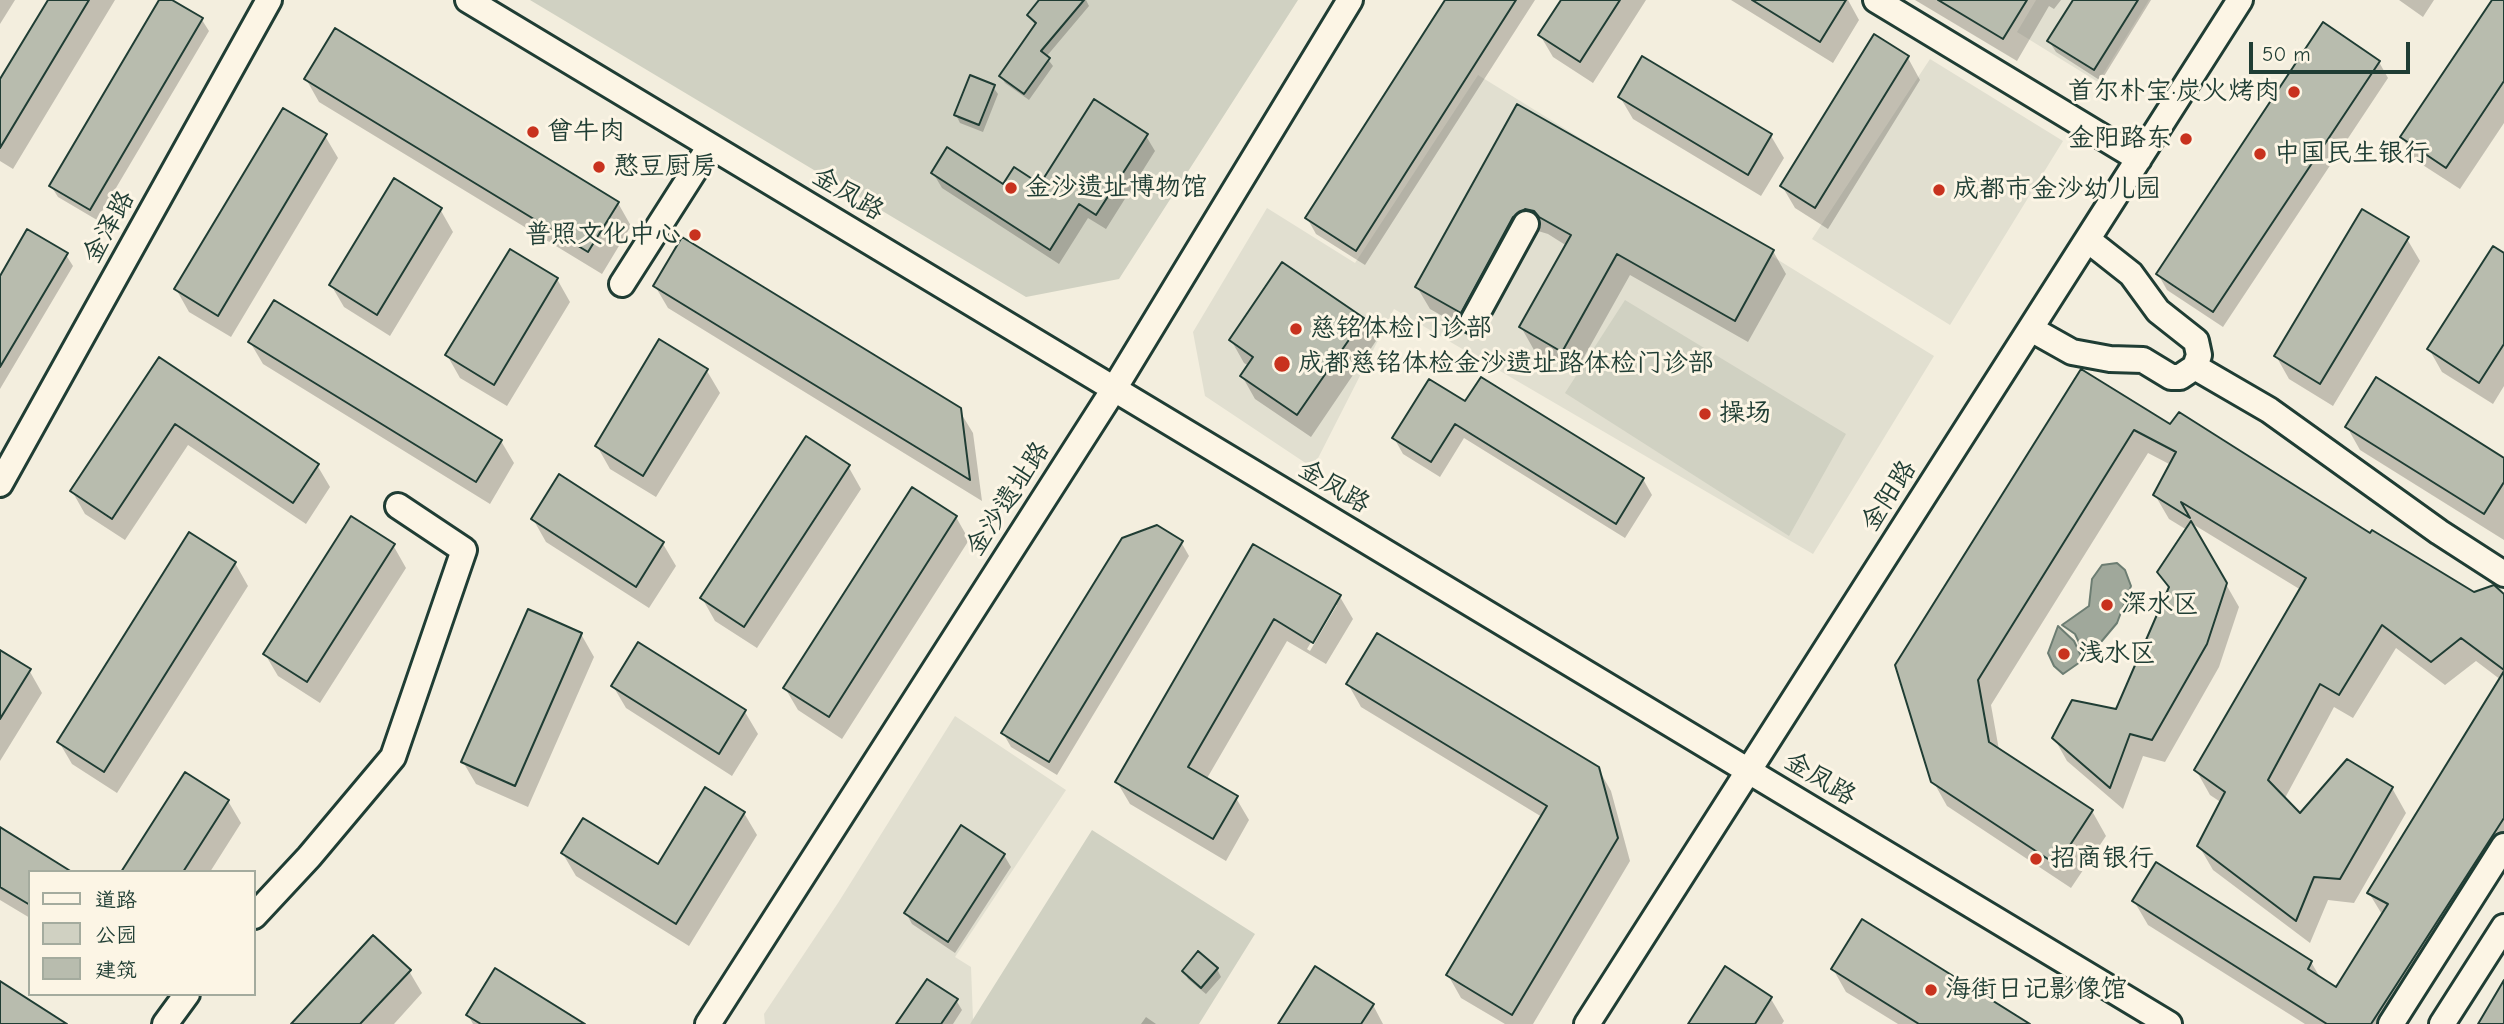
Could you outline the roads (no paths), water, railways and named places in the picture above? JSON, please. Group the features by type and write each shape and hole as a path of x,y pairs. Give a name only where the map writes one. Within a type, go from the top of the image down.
{"street":[{"name":"金泽路","path":"0,484 269,0"},
{"name":"金凤路","path":"468,0 2160,1022"},
{"name":"金沙遗址路","path":"708,1024 1114,389 1350,0"},
{"path":"1876,0 2139,159"},
{"name":"金阳路","path":"1587,1024 2240,0"},
{"path":"622,284 710,146"},
{"path":"1474,321 1526,224"},
{"path":"2031,329 2072,352 2110,359 2143,360 2171,377 2180,377 2195,367 2199,355 2196,341 2158,311 2131,274 2088,240"},
{"path":"2195,367 2280,417 2439,532 2504,574"},
{"path":"256,914 309,857 393,757 464,550 398,506"},
{"path":"2390,1024 2504,845"},
{"path":"2442,1024 2504,927"},
{"path":"165,1024 186,996"}],"place":[{"name":"首尔朴宝·炭火烤肉","path":"2294,92"},
{"name":"曾牛肉","path":"533,132"},
{"name":"金阳路东","path":"2186,139"},
{"name":"中国民生银行","path":"2260,154"},
{"name":"憨豆厨房","path":"599,167"},
{"name":"金沙遗址博物馆","path":"1011,188"},
{"name":"成都市金沙幼儿园","path":"1939,190"},
{"name":"普照文化中心","path":"695,235"},
{"name":"慈铭体检门诊部","path":"1296,329"},
{"name":"成都慈铭体检金沙遗址路体检门诊部","path":"1282,364"},
{"name":"操场","path":"1705,414"},
{"name":"深水区","path":"2107,605"},
{"name":"浅水区","path":"2064,654"},
{"name":"招商银行","path":"2036,859"},
{"name":"海街日记影像馆","path":"1931,990"}]}
